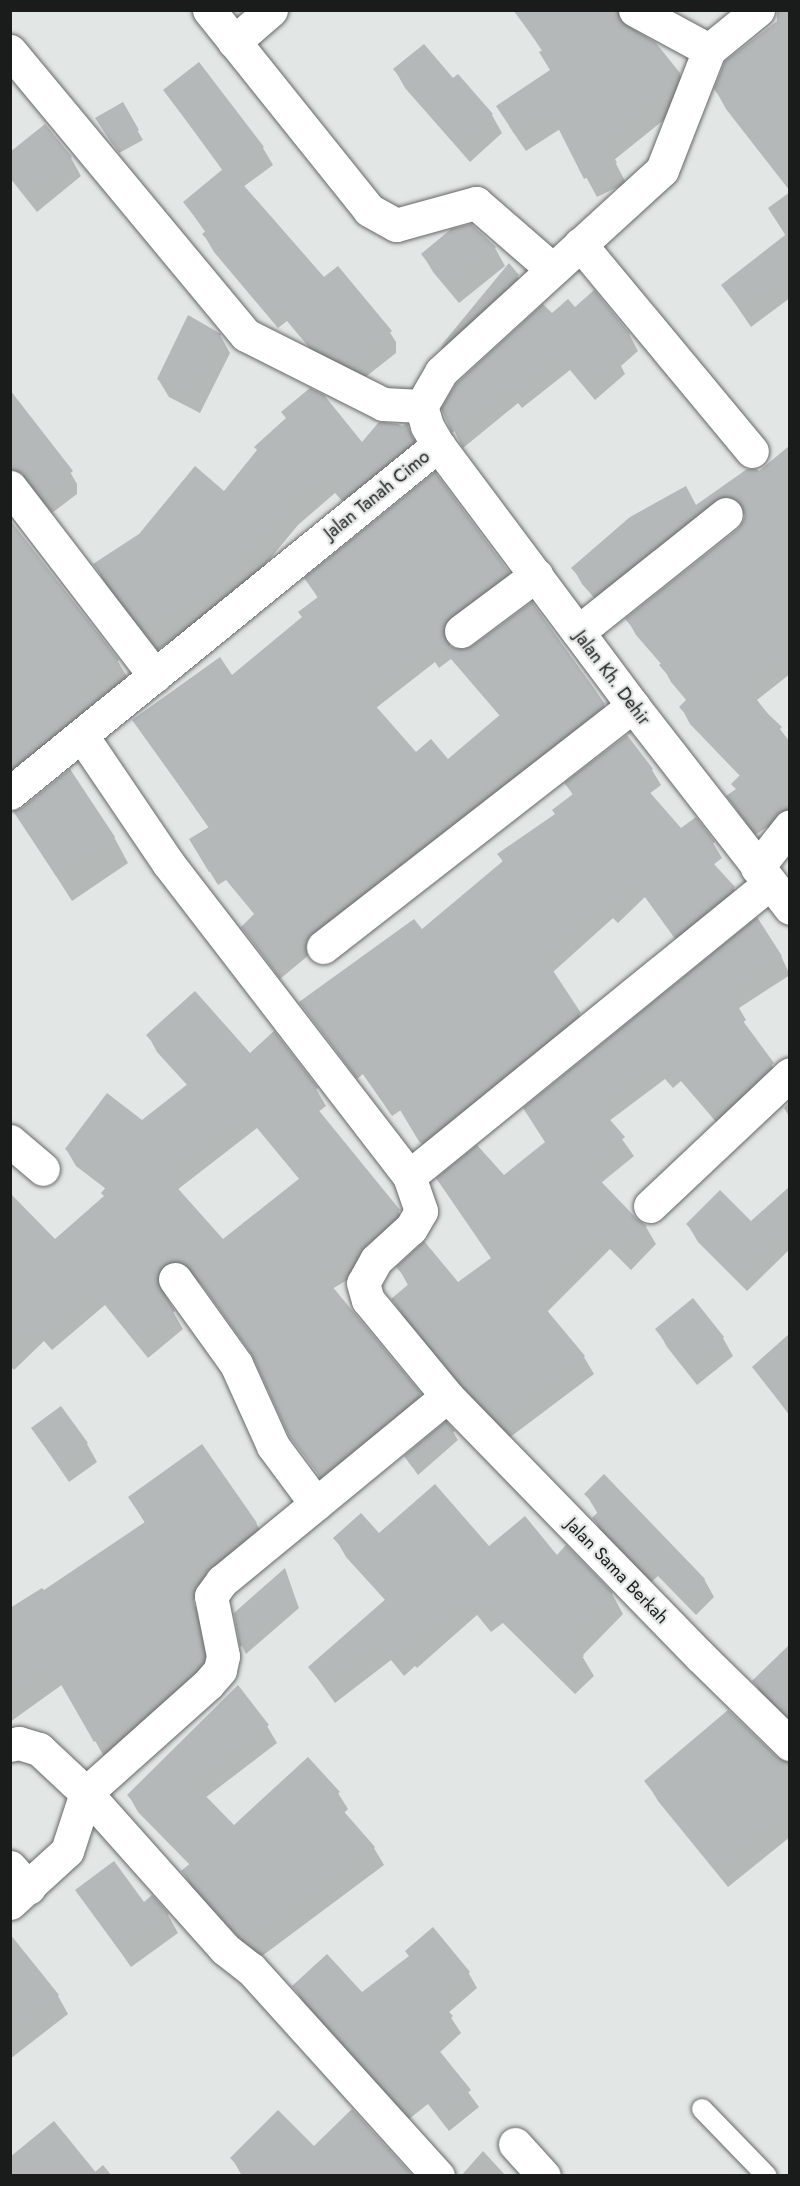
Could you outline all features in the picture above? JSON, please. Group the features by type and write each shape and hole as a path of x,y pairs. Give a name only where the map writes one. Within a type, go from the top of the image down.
{"street":[{"path":"209,10 369,210 396,225 476,203 552,269"},
{"path":"234,42 271,10"},
{"path":"635,10 709,50"},
{"path":"10,51 246,335 383,404 421,406 441,372 662,170 709,50 758,10"},
{"path":"580,244 752,451"},
{"name":"Jalan Tanah Cimo","path":"15,780 82,736 438,445 427,426 421,406"},
{"name":"Jalan Kh. Dehir","path":"438,445 633,706 789,908"},
{"path":"10,487 155,676"},
{"path":"578,632 726,514"},
{"path":"461,631 536,575"},
{"path":"323,947 633,706"},
{"path":"82,736 168,862 409,1176 763,875 789,826"},
{"path":"650,1206 789,1074"},
{"path":"10,1142 43,1169"},
{"name":"Jalan Sama Berkah","path":"409,1176 421,1211 411,1228 376,1260 363,1283 368,1300 447,1396 789,1744"},
{"path":"175,1279 236,1364 268,1438 316,1504"},
{"path":"17,1886 67,1851 86,1793 208,1684 220,1670 223,1656 211,1596 222,1581 447,1396"},
{"path":"10,1745 19,1743 39,1749 86,1793 225,1949 251,1969 438,2175"},
{"path":"515,2144 544,2175"}],"lane":[{"path":"702,2109 767,2175"}],"building":[{"path":"513,10 616,10 619,20 656,43 680,73 676,83 605,141 617,163 584,179 549,110 514,133 496,106 550,70 539,52 543,50"},
{"path":"789,12 789,188 714,89 725,61"},
{"path":"424,44 453,78 458,74 493,114 458,145 393,69"},
{"path":"199,62 264,147 232,172 324,277 338,266 392,331 349,366 312,347 276,304 267,312 233,273 236,271 202,234 206,231 183,202 223,169 163,90"},
{"path":"123,102 139,130 113,145 95,118"},
{"path":"45,124 72,157 26,195 10,175 10,152"},
{"path":"471,224 496,247 447,286 421,254 451,229"},
{"path":"789,232 789,274 741,311 721,285"},
{"path":"509,263 519,275 439,348"},
{"path":"594,290 630,334 611,350 617,357 585,384 559,355 512,393 508,388 452,433 441,408 456,384 543,304 552,313 568,299 575,307"},
{"path":"188,315 221,334 190,396 157,379"},
{"path":"310,388 324,395 362,442 379,422 402,426 407,424 414,441 344,497 323,474 287,505 208,600 200,594 144,631 93,564 139,534 195,466 224,491 257,450 254,447 286,418 281,412"},
{"path":"10,390 73,471 41,496 24,475 10,469"},
{"path":"789,446 789,651 746,684 755,694 751,698 782,727 778,731 789,744 789,805 776,814 768,824 756,811 745,819 726,796 736,789 731,784 742,773 679,707 688,698 659,665 663,662 625,619 738,529 744,520 745,512 741,503 732,496 714,499 595,594 571,568 630,517 686,486 696,505 747,469 759,471"},
{"path":"435,472 509,572 449,616 442,633 446,643 454,648 464,649 472,646 532,602 605,704 541,754 532,744 485,782 488,787 434,833 431,830 386,868 384,866 333,906 317,920 320,925 271,966 241,927 255,913 217,867 209,872 189,839 209,827 132,720 220,657 232,675 302,617 298,612 318,597 304,578","holes":["441,646 501,714 448,759 431,739 416,752 366,695 426,649 430,655"]},
{"path":"10,520 119,660 82,690 89,699 45,733 49,738 10,768"},
{"path":"627,735 653,769 639,780 681,828 696,817 715,842 702,851 735,887 674,937 635,883 609,909 604,903 544,957 581,1013 451,1115 453,1116 420,1143 391,1095 382,1101 353,1060 347,1065 299,1002 414,919 422,929 503,861 497,854 555,814 552,810 573,794 564,783"},
{"path":"70,769 115,837 56,876 13,811 22,808"},
{"path":"757,917 782,956 729,991 737,1002 732,1006 774,1063 754,1082 752,1080 727,1098 723,1093 706,1107 671,1065 662,1072 654,1062 597,1105 625,1137 588,1168 637,1219 647,1226 620,1253 599,1233 535,1296 585,1356 498,1421 461,1383 391,1299 410,1283 396,1267 424,1241 458,1282 491,1258 436,1178 477,1145 504,1175 545,1142 523,1108"},
{"path":"195,991 250,1053 274,1031 318,1088 307,1096 400,1210 361,1249 321,1273 421,1393 318,1474 289,1436 251,1353 190,1268 182,1262 173,1260 164,1264 158,1271 156,1280 175,1311 137,1342 94,1289 41,1335 33,1325 10,1347 10,1193 55,1239 104,1196 101,1193 109,1184 65,1149 107,1093 142,1120 189,1083 146,1035","holes":["247,1112 300,1178 223,1239 165,1174"]},
{"path":"789,1187 789,1222 737,1275 686,1224 720,1190 751,1221"},
{"path":"693,1298 724,1337 686,1368 655,1329"},
{"path":"789,1334 789,1414 752,1367"},
{"path":"61,1406 88,1443 58,1465 31,1428"},
{"path":"446,1421 455,1431 412,1467 404,1456"},
{"path":"202,1444 257,1523 181,1583 193,1598 203,1661 142,1718 94,1742 51,1667 10,1696 10,1608 42,1588 44,1590 145,1522 128,1497"},
{"path":"604,1474 705,1579 685,1598 647,1559 639,1566 592,1518 600,1510 584,1494"},
{"path":"435,1484 489,1546 525,1516 557,1555 566,1545 613,1593 568,1640 584,1656 563,1675 491,1605 479,1614 465,1596 405,1650 403,1647 392,1657 379,1642 323,1685 308,1667 387,1598 333,1538 361,1513 379,1533"},
{"path":"285,1568 295,1598 240,1647 234,1613"},
{"path":"789,1645 789,1717 752,1681"},
{"path":"238,1685 269,1725 193,1783 234,1825 308,1757 340,1792 332,1798 375,1847 247,1943 181,1871 192,1862 127,1795"},
{"path":"728,1710 777,1757 789,1762 789,1809 715,1869 644,1781"},
{"path":"114,1861 144,1902 152,1895 169,1914 119,1950 75,1890"},
{"path":"433,1927 470,1972 437,1999 453,2016 429,2038 471,2090 439,2116 418,2090 399,2104 292,1986 327,1954 362,1992 409,1956 405,1951"},
{"path":"10,1934 59,1995 10,2033"},
{"path":"352,2109 412,2175 247,2175 230,2158 278,2110 314,2146"},
{"path":"54,2121 98,2175 10,2175 10,2157"}]}
